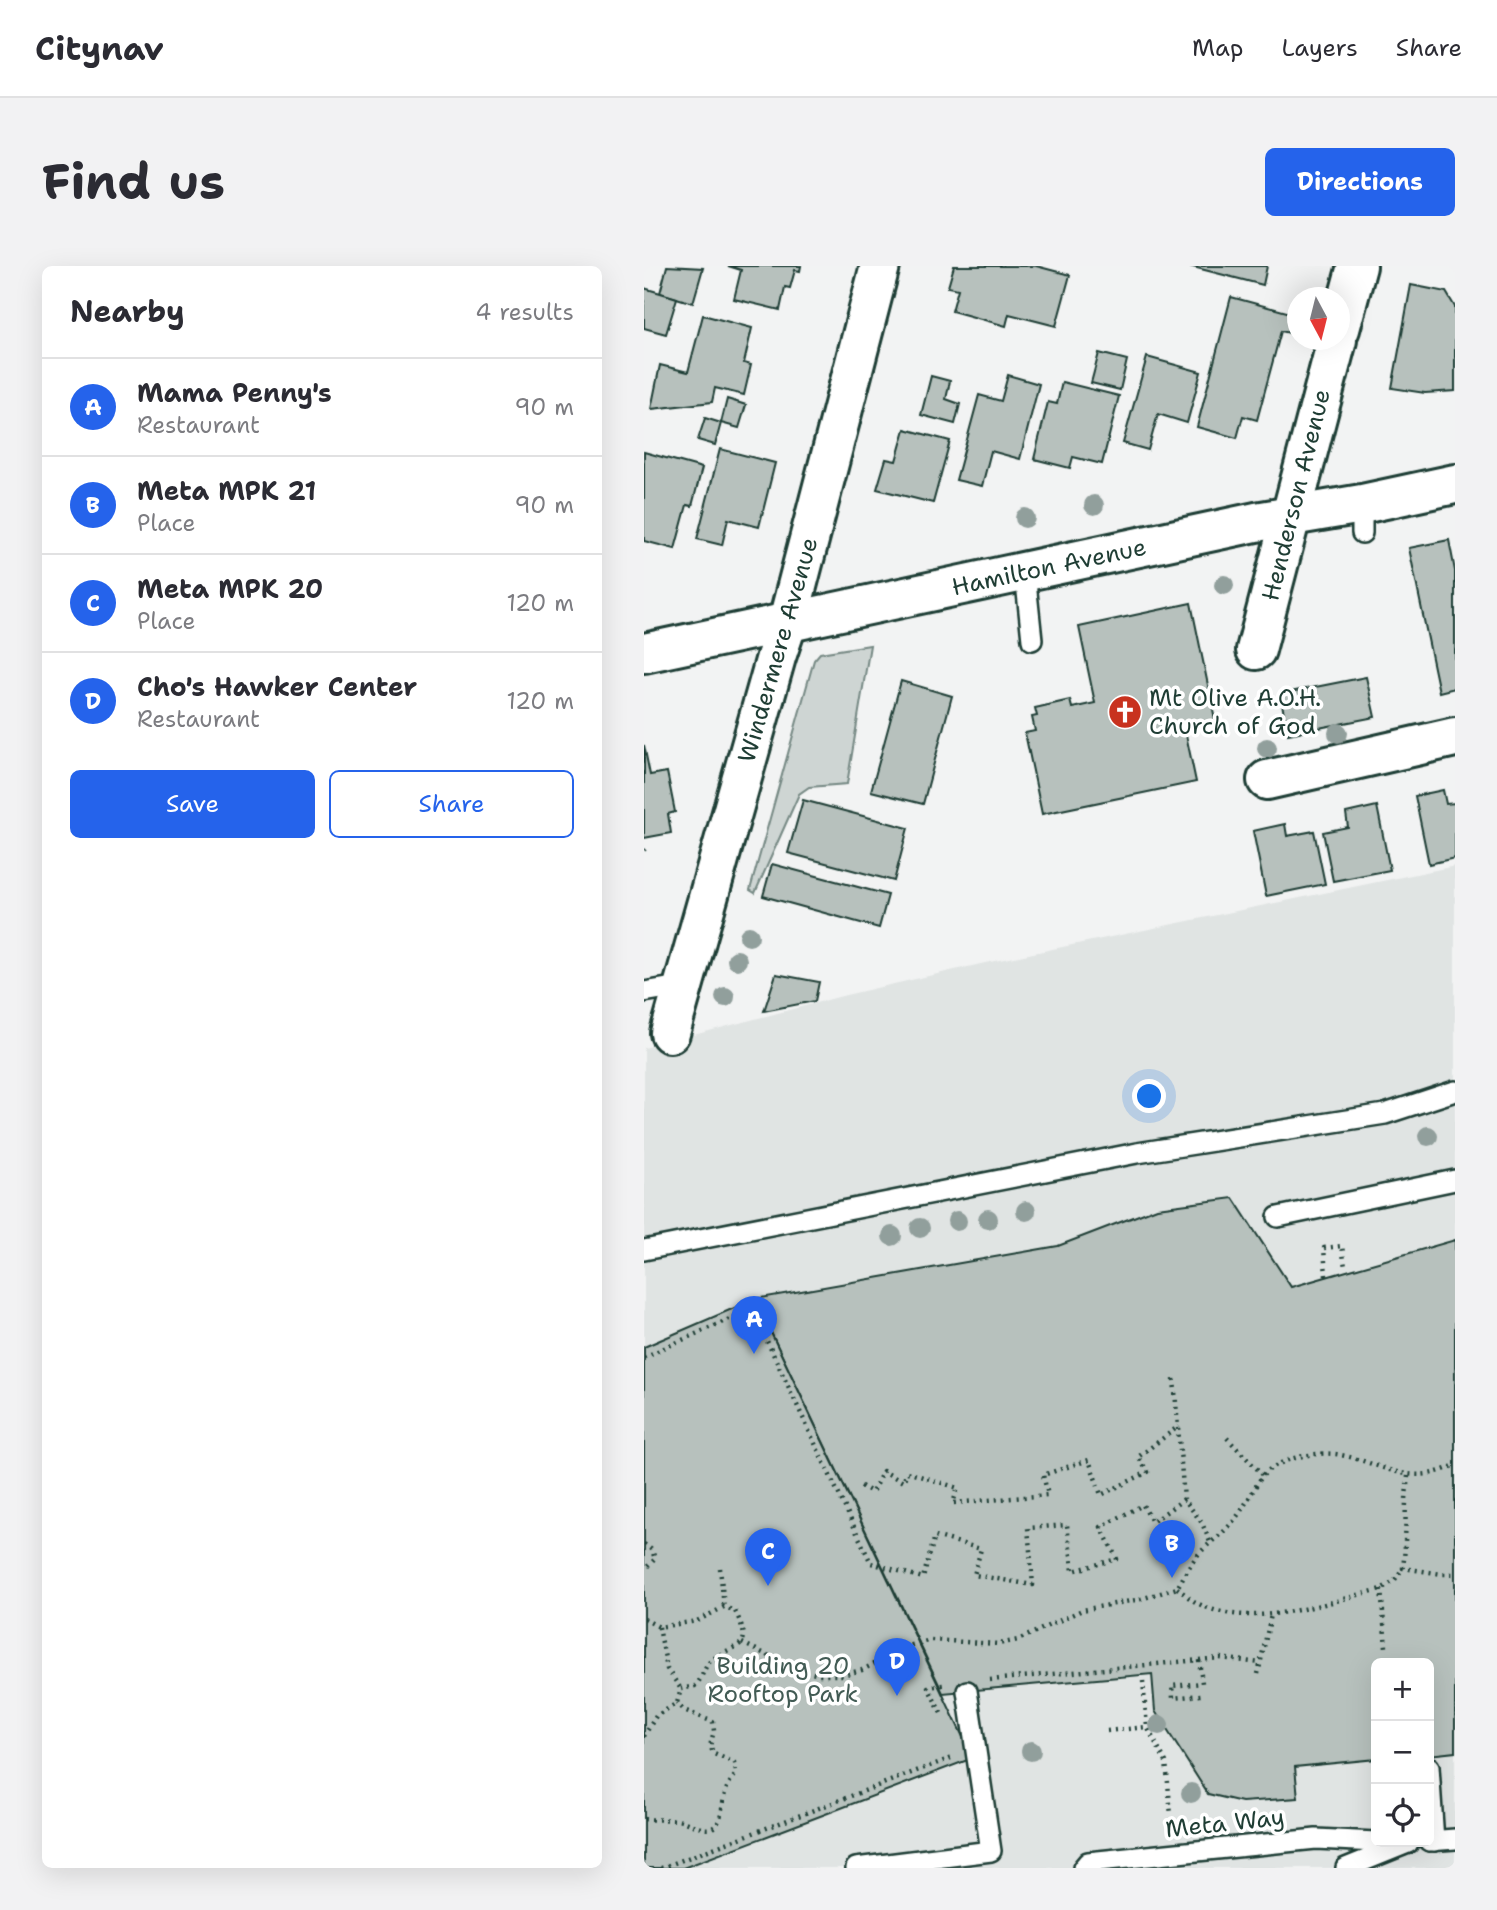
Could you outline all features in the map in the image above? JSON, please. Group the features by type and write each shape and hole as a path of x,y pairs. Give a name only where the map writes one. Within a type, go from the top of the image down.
{"street":[{"name":"Windermere Avenue","path":"670,1033 788,621 880,266"},
{"path":"1350,290 1357,266"},
{"name":"Henderson Avenue","path":"1256,650 1334,350"},
{"name":"Hamilton Avenue","path":"644,653 1292,515 1362,519 1455,484"},
{"path":"1267,779 1455,737"}],"lane":[{"path":"1025,573 1032,640"},
{"path":"644,992 685,985"},
{"path":"644,1250 1137,1153 1385,1114 1455,1091"},
{"path":"1278,1217 1455,1180"},
{"path":"856,1868 990,1852 967,1691"},
{"name":"Meta Way","path":"1083,1868 1088,1862 1316,1839 1371,1842"},
{"name":"Meta Way","path":"1434,1841 1455,1839"},
{"name":"Meta Way","path":"1346,1868 1409,1847"}],"path":[{"path":"1326,1276 1324,1248 1342,1246 1345,1267"},
{"path":"644,1357 752,1309 871,1563 923,1578 935,1536 981,1549 974,1575 1033,1585 1028,1528 1067,1525 1073,1572 1117,1559 1101,1527 1143,1505 1152,1522 1184,1499"},
{"path":"1174,1380 1184,1499 1202,1523 1210,1542"},
{"path":"861,1486 872,1492 883,1471 903,1482 906,1472 958,1488 953,1503 1048,1495 1043,1475 1089,1460 1101,1495 1148,1472 1138,1457 1179,1426"},
{"path":"1227,1438 1263,1475"},
{"path":"742,1643 799,1670 820,1675 842,1675 862,1670 912,1645 931,1640 999,1644 1018,1640 1082,1610 1140,1599 1177,1588 1197,1556 1228,1528 1247,1504 1263,1475 1294,1457 1340,1454 1408,1476 1455,1465"},
{"path":"1177,1588 1200,1604 1223,1611 1272,1615 1381,1589 1394,1581 1403,1568 1406,1541 1404,1510 1408,1476"},
{"path":"644,1544 652,1550 655,1559 644,1570"},
{"path":"720,1568 724,1607"},
{"path":"1403,1568 1455,1574"},
{"path":"1381,1589 1386,1647"},
{"path":"644,1619 659,1627 697,1621 724,1607 735,1611 743,1633 742,1643 738,1648 713,1658 695,1686 681,1689"},
{"path":"1258,1674 1272,1615"},
{"path":"659,1627 667,1669 681,1689"},
{"path":"1199,1660 1202,1683 1172,1686 1173,1698 1201,1695"},
{"path":"1143,1681 1147,1727 1166,1762 1171,1815"},
{"path":"644,1736 656,1716 677,1703 681,1689"},
{"path":"644,1819 676,1820 700,1830 709,1828 717,1824 721,1816 724,1793 736,1774 735,1763 714,1754 710,1746 715,1726 713,1722 684,1710 677,1703"},
{"path":"1107,1731 1147,1727"}],"shaded area":[{"path":"870,645 847,784 809,787 799,794 755,893 750,890 814,660 820,653"},
{"path":"1455,866 1455,1868 644,1868 644,1048 846,995 985,963"}],"building":[{"path":"667,266 703,268 693,303 660,293"},
{"path":"728,266 801,266 800,271 795,270 790,288 785,287 780,310 734,299 741,270"},
{"path":"954,266 1036,266 1070,275 1056,326 1009,314 1006,326 952,311 958,289 948,287"},
{"path":"1189,266 1267,266 1263,285"},
{"path":"1411,285 1446,292 1455,307 1455,391 1425,393 1392,388"},
{"path":"644,288 677,298 666,334 644,328"},
{"path":"1231,297 1287,312 1287,332 1281,331 1257,420 1243,416 1237,438 1197,427"},
{"path":"703,315 752,328 744,363 751,365 744,395 715,388 712,402 651,409 660,365 688,372"},
{"path":"1099,353 1127,360 1120,390 1091,383"},
{"path":"1147,357 1201,372 1187,423 1158,414 1148,450 1123,443"},
{"path":"1008,375 1039,384 1020,459 991,451 982,486 956,480 979,395 1001,401"},
{"path":"931,376 950,381 946,399 960,404 955,424 921,415"},
{"path":"1062,382 1119,396 1102,464 1073,457 1070,468 1034,459 1048,402 1057,404"},
{"path":"727,399 746,405 739,428 721,423"},
{"path":"705,418 721,423 715,445 698,440"},
{"path":"905,429 950,441 933,503 877,489 886,459 896,461"},
{"path":"720,449 775,463 759,527 728,519 722,545 697,539"},
{"path":"644,452 702,468 692,506 687,505 675,549 644,541"},
{"path":"1449,540 1455,571 1455,688 1439,692 1409,548"},
{"name":"Mt Olive A.O.H. Church of God","path":"1191,603 1216,724 1185,730 1196,782 1042,814 1025,733 1035,731 1032,717 1037,716 1035,708 1070,700 1072,708 1095,703 1079,627"},
{"path":"1366,677 1375,717 1288,734 1280,694"},
{"path":"901,681 952,696 923,804 871,791"},
{"path":"644,745 650,775 667,772 675,812 668,814 671,833 644,838"},
{"path":"1443,790 1446,804 1455,803 1455,858 1429,864 1415,796"},
{"path":"803,800 908,828 894,881 788,853"},
{"path":"1377,806 1390,870 1333,881 1323,832 1348,827 1346,813"},
{"path":"1285,824 1287,836 1314,831 1325,884 1266,896 1253,831"},
{"path":"772,864 888,895 879,928 763,896"},
{"path":"776,974 819,982 815,1001 764,1011"},
{"path":"1233,1198 1291,1287 1455,1240 1455,1752 1434,1754 1434,1658 1371,1658 1371,1759 1295,1767 1298,1798 1242,1802 1208,1794 1155,1711 1152,1674 943,1693 755,1299 1058,1246 1157,1208"},
{"name":"Building 20 Rooftop Park","path":"755,1299 973,1758 683,1868 644,1868 644,1347"}],"place":[{"name":"Mt Olive A.O.H. Church of God","path":"1125,712"},
{"name":"Mama Penny's","path":"754,1354"},
{"name":"Meta MPK 21","path":"1172,1578"},
{"name":"Meta MPK 20","path":"768,1586"},
{"name":"Cho's Hawker Center","path":"897,1696"}]}
